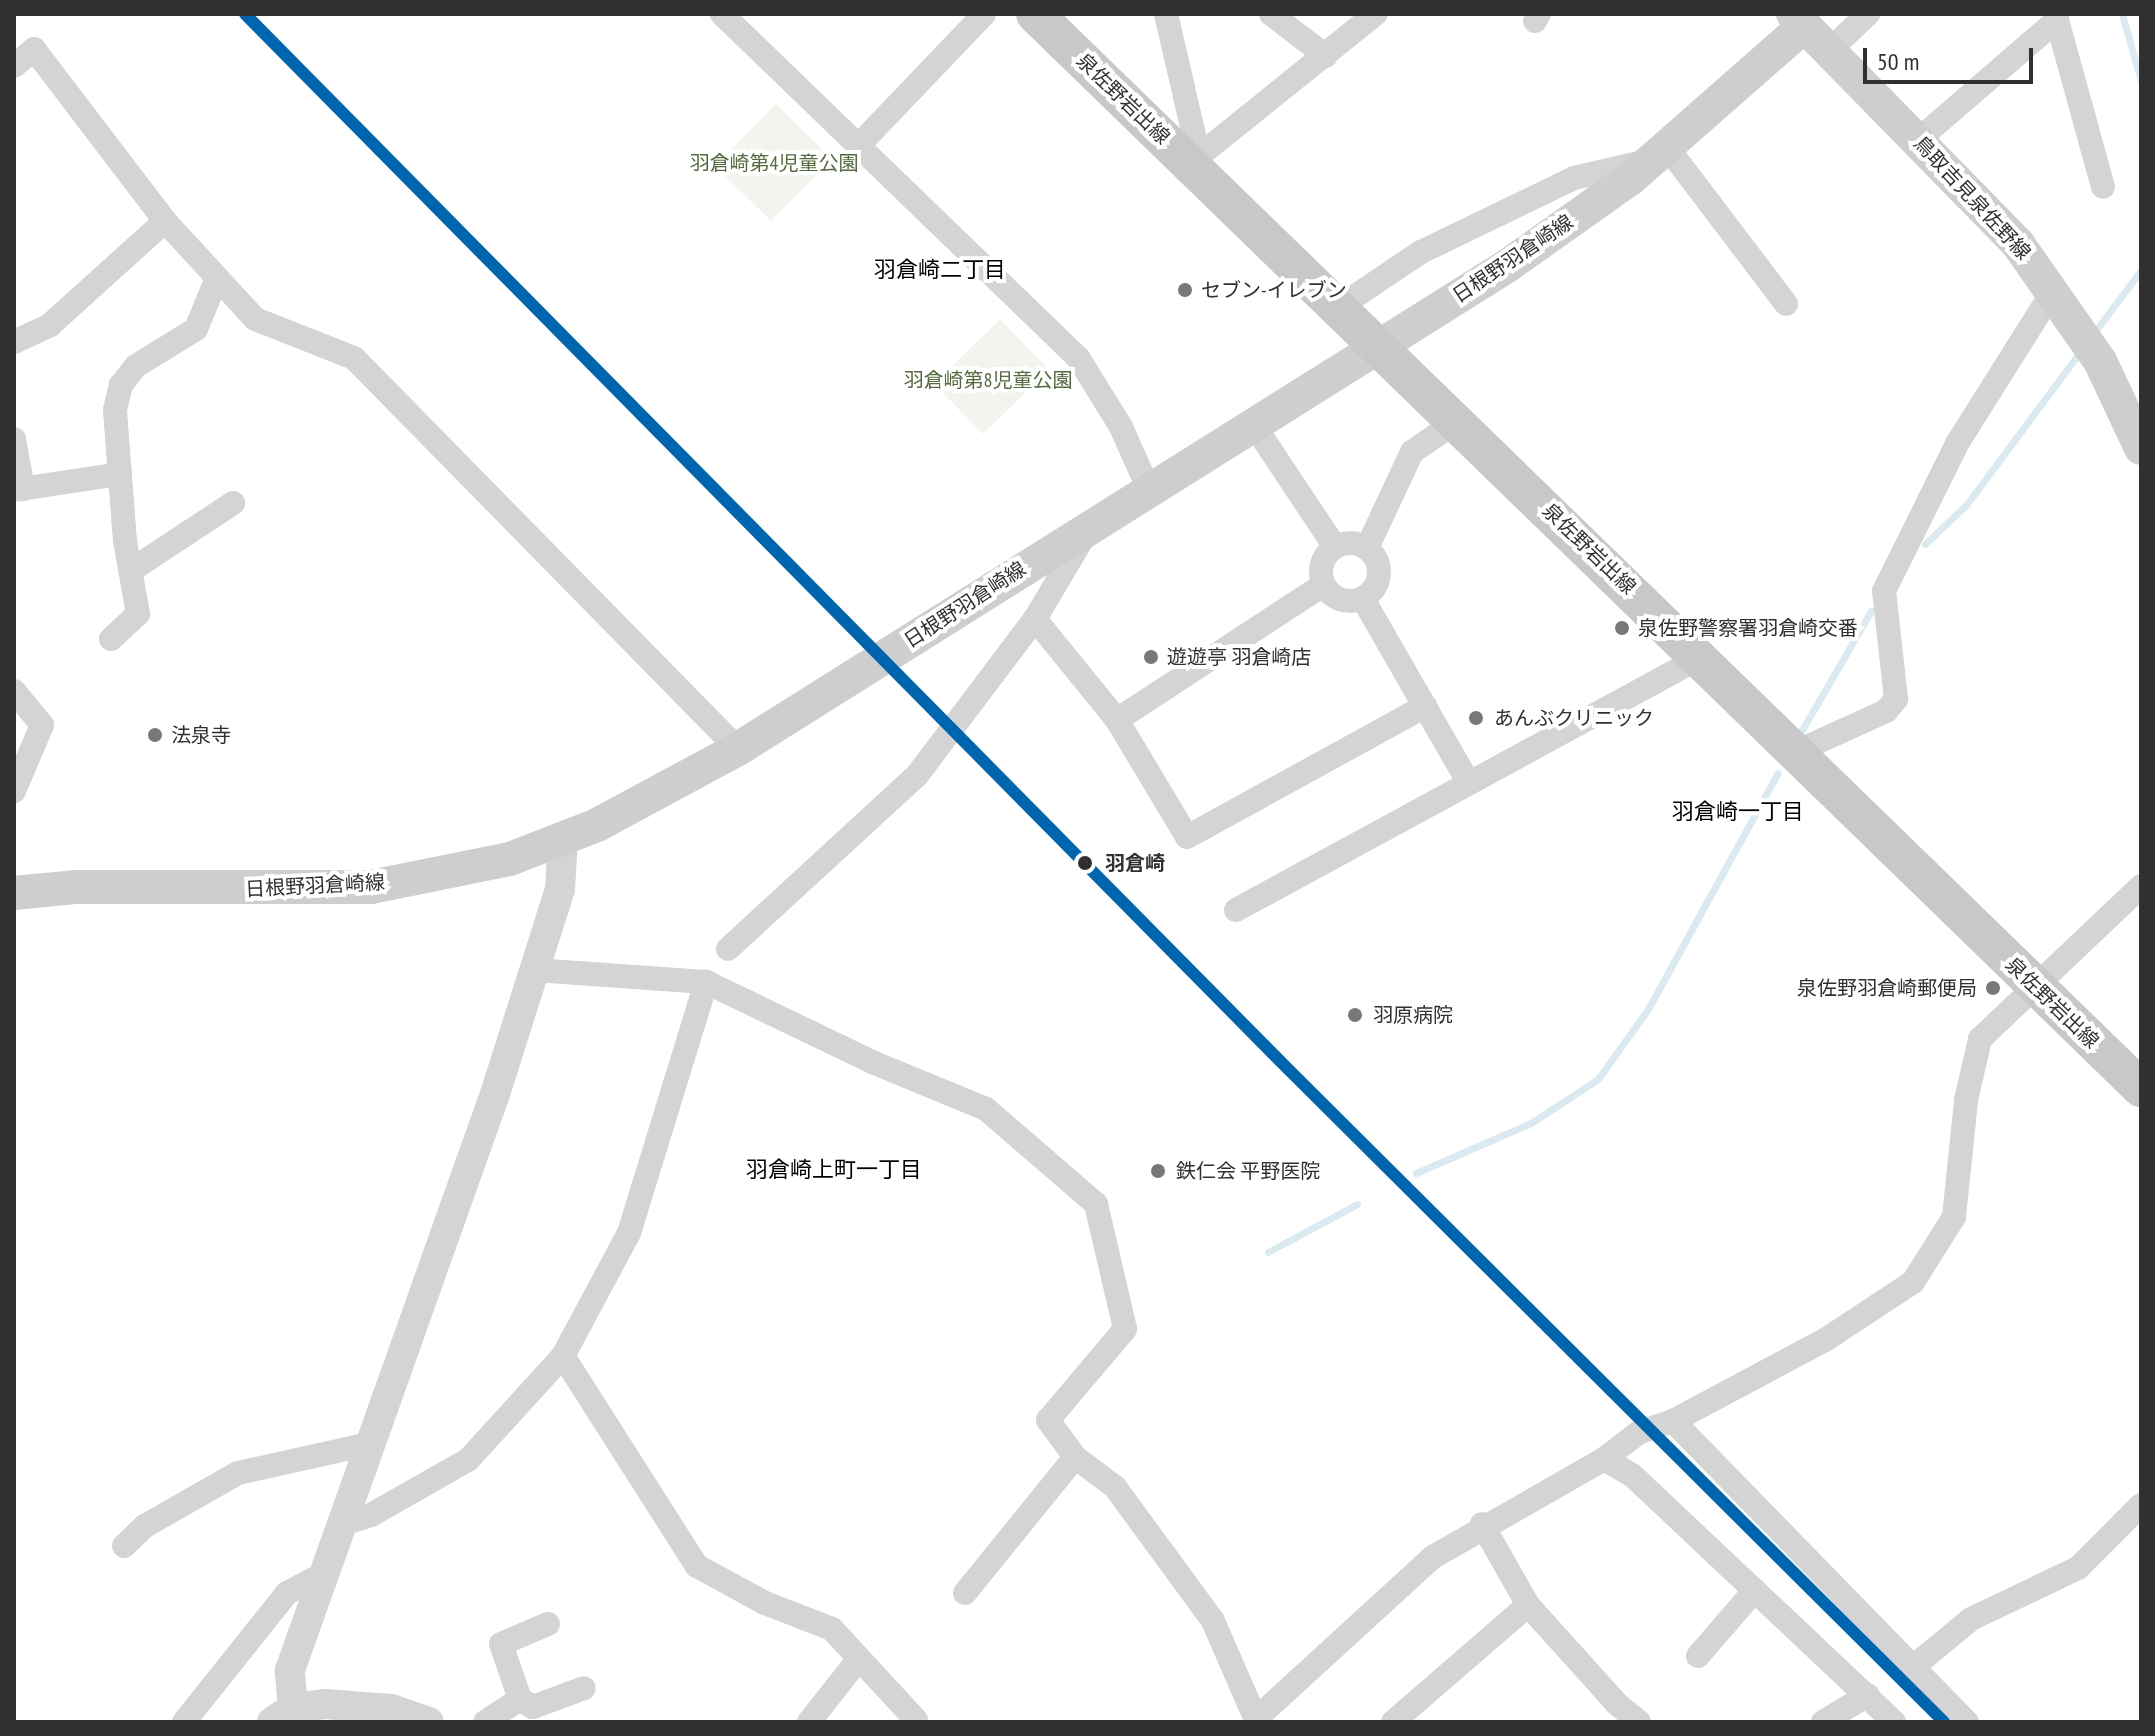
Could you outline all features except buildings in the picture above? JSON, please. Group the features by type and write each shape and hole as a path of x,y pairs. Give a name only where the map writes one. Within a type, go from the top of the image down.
{"main road":[{"name":"泉佐野岩出線","path":"1035,14 1194,160 1339,307 2141,1088"},
{"name":"鳥取吉見泉佐野線","path":"1798,20 2018,244 2100,361 2141,448"},
{"name":"日根野羽倉崎線","path":"14,893 75,887 371,887 510,859 563,839 679,784 1149,490 1252,422 1507,266 1659,154 1798,20"}],"street":[{"path":"722,14 1079,359 1121,427 1149,490"},
{"path":"858,146 984,14"},
{"path":"1166,14 1194,160 1375,14"},
{"path":"1271,14 1326,56"},
{"path":"1829,51 1868,14"},
{"path":"1918,140 2056,17 2103,187"},
{"path":"14,66 34,49 165,221 255,319 354,358 738,749"},
{"path":"1339,307 1421,252 1574,178 1659,154 1786,304"},
{"path":"14,342 50,325 165,221"},
{"path":"111,639 138,614 115,410 121,385 136,366 196,329 217,278"},
{"path":"1798,751 1886,711 1896,699 1884,591 1958,442 2053,291"},
{"path":"1367,548 1412,452 1457,421"},
{"path":"1252,422 1335,547"},
{"path":"14,439 19,489 120,474"},
{"path":"133,569 233,503"},
{"path":"728,949 918,774 1035,619 1089,527"},
{"path":"1348,542 1367,548 1379,574 1363,599 1336,598 1323,585 1320,566 1335,547 1348,542"},
{"path":"1117,720 1323,585"},
{"path":"1363,599 1469,783"},
{"path":"1035,619 1117,720 1187,837 1425,706"},
{"path":"1236,910 1701,657"},
{"path":"14,691 42,725 14,791"},
{"path":"429,1722 391,1709 325,1704 283,1715 290,1670 373,1443 535,970 560,889 563,839"},
{"path":"535,970 706,982 872,1062 986,1109 1096,1204 1125,1329 1048,1420 1075,1457 1115,1487 1213,1621 1257,1720 1409,1577 1482,1524 1604,1459 1638,1433 1673,1421 1825,1340 1913,1282 1954,1217 1966,1100 1980,1039 2141,886"},
{"path":"343,1524 371,1515 468,1460 563,1356 629,1233 706,982"},
{"path":"563,1356 697,1566 765,1603 832,1629 916,1720"},
{"path":"1673,1421 1967,1722"},
{"path":"124,1546 145,1526 238,1473 373,1443"},
{"path":"965,1593 1075,1457"},
{"path":"1604,1459 1632,1475 1894,1722"},
{"path":"1913,1667 1971,1619 2078,1568 2141,1505"},
{"path":"1482,1524 1528,1605 1617,1704 1639,1722"},
{"path":"184,1722 287,1593 325,1573"},
{"path":"1698,1656 1755,1590"},
{"path":"1393,1722 1528,1605"},
{"path":"548,1624 501,1644 520,1699 533,1707 584,1688"},
{"path":"809,1722 858,1660"},
{"path":"1823,1722 1868,1695"},
{"path":"485,1722 520,1699"}],"green space":[{"name":"羽倉崎第4児童公園","path":"776,104 832,159 771,221 715,166"},
{"name":"羽倉崎第8児童公園","path":"1000,319 1049,370 983,434 934,384"}],"waterway":[{"path":"2122,14 2141,81"},
{"path":"2096,330 2141,270"},
{"path":"1925,544 1967,504 2080,352"},
{"path":"1802,730 1871,611"},
{"path":"1416,1173 1531,1123 1598,1079 1648,1009 1778,773"},
{"path":"1268,1252 1357,1204"}],"transit line":[{"path":"245,14 1280,1061 1944,1722"}],"place":[{"name":"セブン-イレブン","path":"1185,290"},
{"name":"泉佐野警察署羽倉崎交番","path":"1622,628"},
{"name":"遊遊亭 羽倉崎店","path":"1151,657"},
{"name":"あんぶクリニック","path":"1476,718"},
{"name":"法泉寺","path":"155,735"},
{"name":"羽倉崎","path":"1085,863"},
{"name":"泉佐野羽倉崎郵便局","path":"1993,988"},
{"name":"羽原病院","path":"1355,1015"},
{"name":"鉄仁会 平野医院","path":"1158,1171"}],"district":[{"name":"羽倉崎二丁目","path":"940,270"},
{"name":"羽倉崎一丁目","path":"1738,812"},
{"name":"羽倉崎上町一丁目","path":"834,1170"}]}
